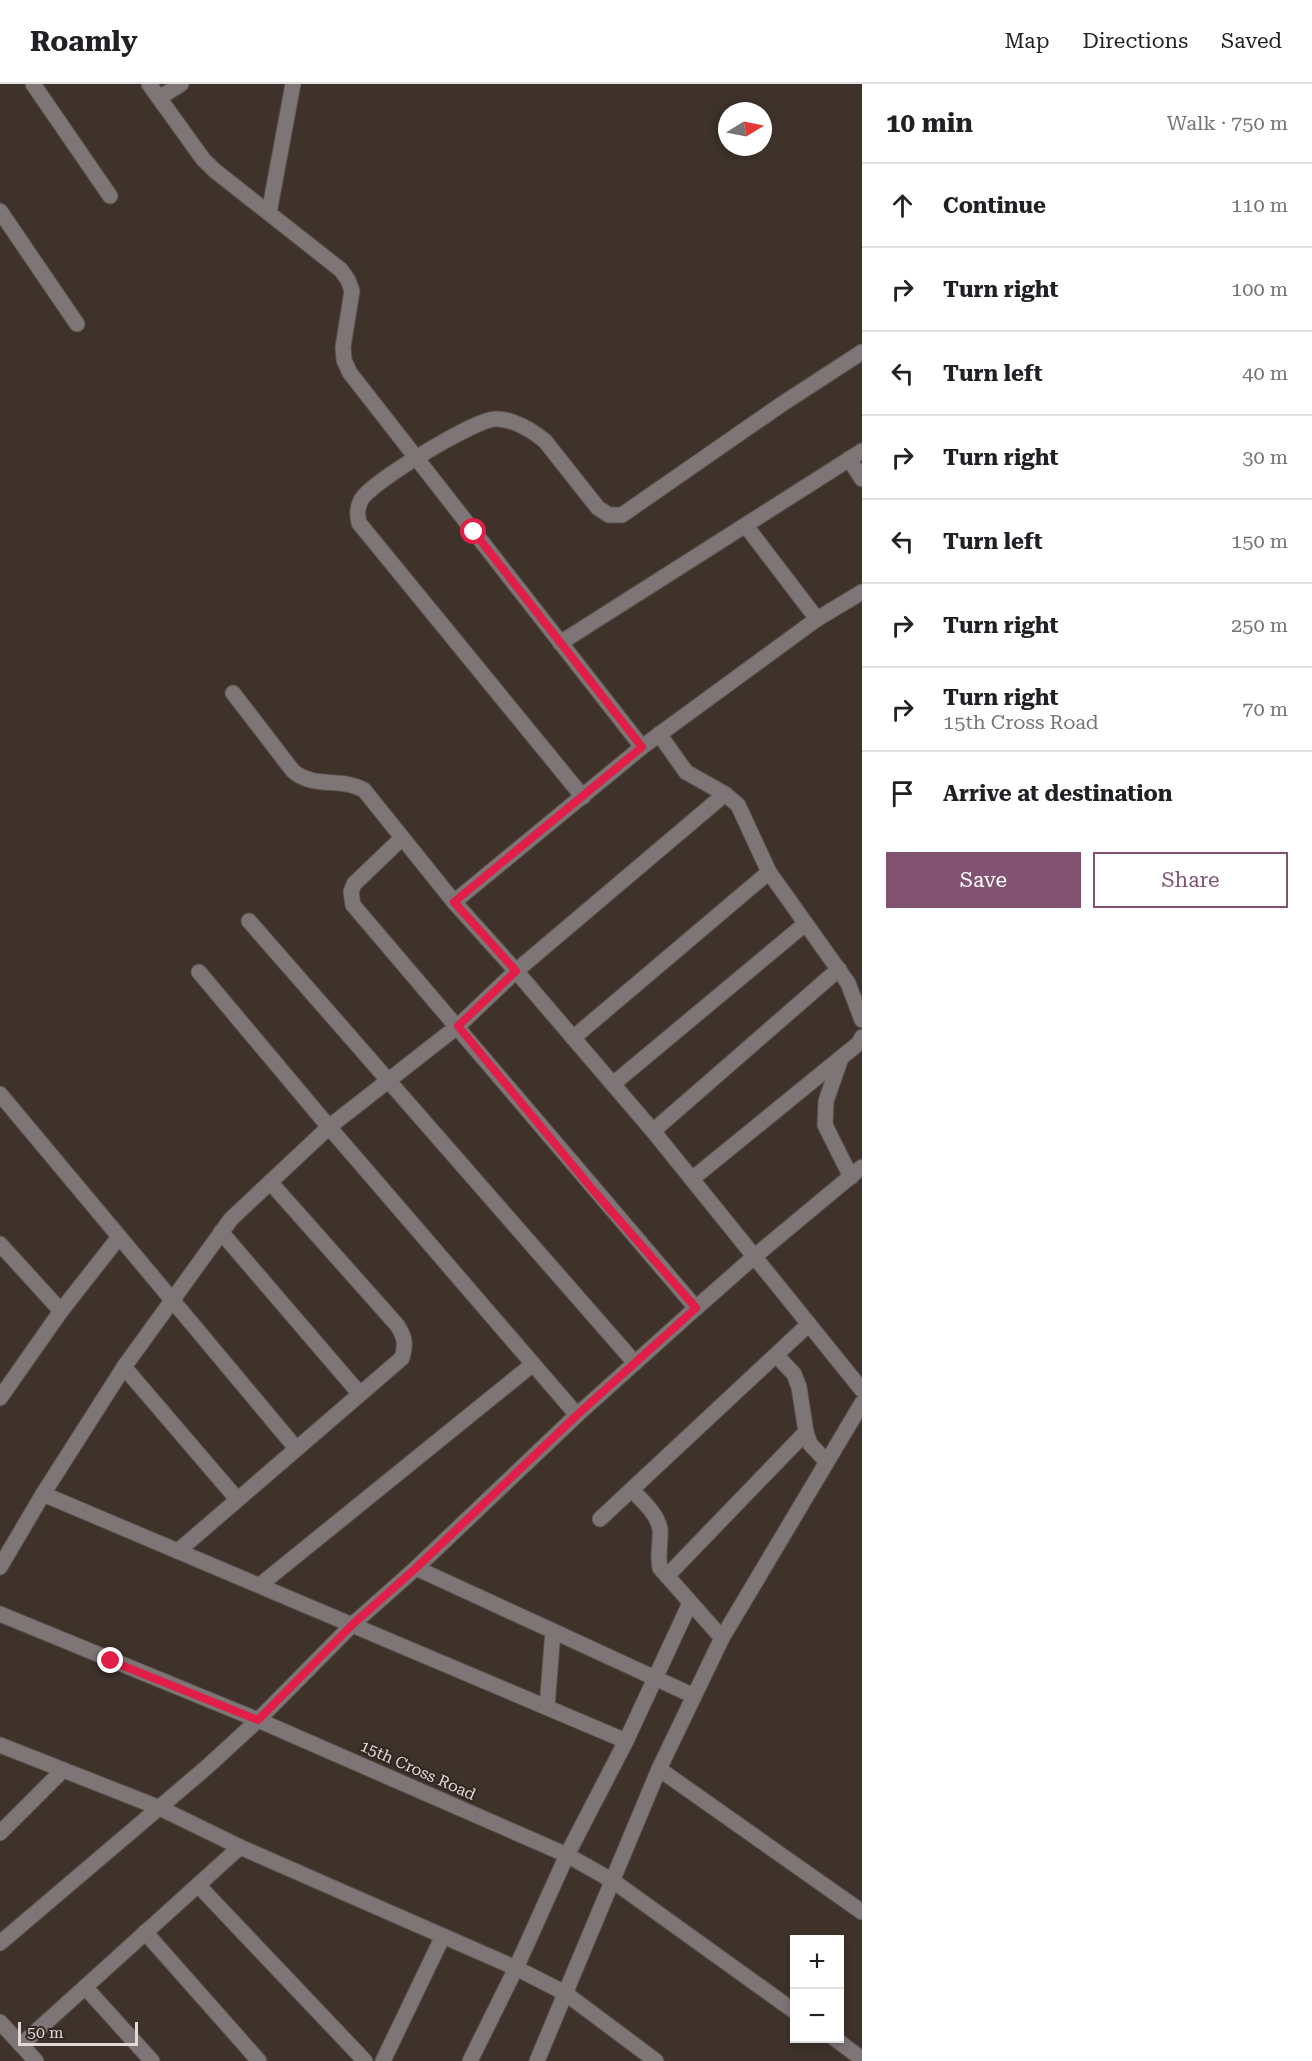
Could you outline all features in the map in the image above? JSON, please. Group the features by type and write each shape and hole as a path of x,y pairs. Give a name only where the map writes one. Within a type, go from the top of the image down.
{"street":[{"path":"33,84 110,196"},
{"path":"149,84 208,165 341,270 352,291 343,347 344,360 350,374 642,747"},
{"path":"159,98 181,84"},
{"path":"269,213 293,84"},
{"path":"0,211 77,324"},
{"path":"583,797 359,522 357,511 362,499 371,489 416,458 483,421 496,419 509,421 535,433 545,441 598,508 609,515 622,515 782,404 862,352"},
{"path":"560,643 855,455 862,479"},
{"path":"746,526 817,619"},
{"path":"454,902 659,734 817,619 862,592"},
{"path":"233,693 293,771 301,778 311,782 354,784 364,790 454,902 653,1131 862,1390"},
{"path":"659,734 686,772 725,794 738,805 769,872 840,969 848,983 862,1020"},
{"path":"0,1567 43,1494 124,1367 231,1219 329,1126 458,1026 516,971 725,794"},
{"path":"402,838 354,884 351,892 353,905 458,1026 593,1190 696,1308"},
{"path":"573,1038 769,872"},
{"path":"249,921 635,1363"},
{"path":"613,1084 805,924"},
{"path":"653,1131 840,969"},
{"path":"199,972 577,1415"},
{"path":"692,1179 859,1043 862,1037"},
{"path":"0,1943 160,1808 258,1720 353,1624 416,1568 577,1415 755,1256 856,1172 825,1125 826,1101 841,1058"},
{"path":"0,1094 296,1447"},
{"path":"178,1551 402,1358 405,1346 404,1335 270,1182"},
{"path":"221,1232 359,1394"},
{"path":"0,1398 5,1379 119,1237"},
{"path":"0,1244 61,1311"},
{"path":"600,1519 810,1324"},
{"path":"776,1355 794,1374 799,1387 810,1444 827,1462"},
{"path":"260,1585 532,1364"},
{"path":"124,1367 237,1499"},
{"path":"537,2061 659,1769 722,1638 862,1403"},
{"path":"667,1576 806,1432"},
{"path":"632,1490 654,1514 660,1528 658,1557 660,1568 722,1638"},
{"path":"43,1494 626,1741"},
{"path":"416,1568 694,1696"},
{"path":"470,2061 516,1968 567,1855 626,1741 690,1603"},
{"name":"15th Cross Road","path":"0,1614 258,1720 567,1855 613,1881 790,2006"},
{"path":"547,1707 553,1631"},
{"path":"0,1745 160,1808 240,1846 516,1968 565,1993 649,2059"},
{"path":"659,1769 862,1912"},
{"path":"0,1833 63,1770"},
{"path":"21,2045 240,1846"},
{"path":"198,1885 364,2061"},
{"path":"146,1932 259,2061"},
{"path":"383,2061 443,1936"},
{"path":"86,1987 152,2061"},
{"path":"0,2022 36,2061"},
{"path":"841,2043 862,2059"}],"route":[{"path":"111,1661 258,1720 353,1624 416,1568 577,1415 696,1308 593,1190 458,1026 516,971 454,902 642,747 474,532"}]}
